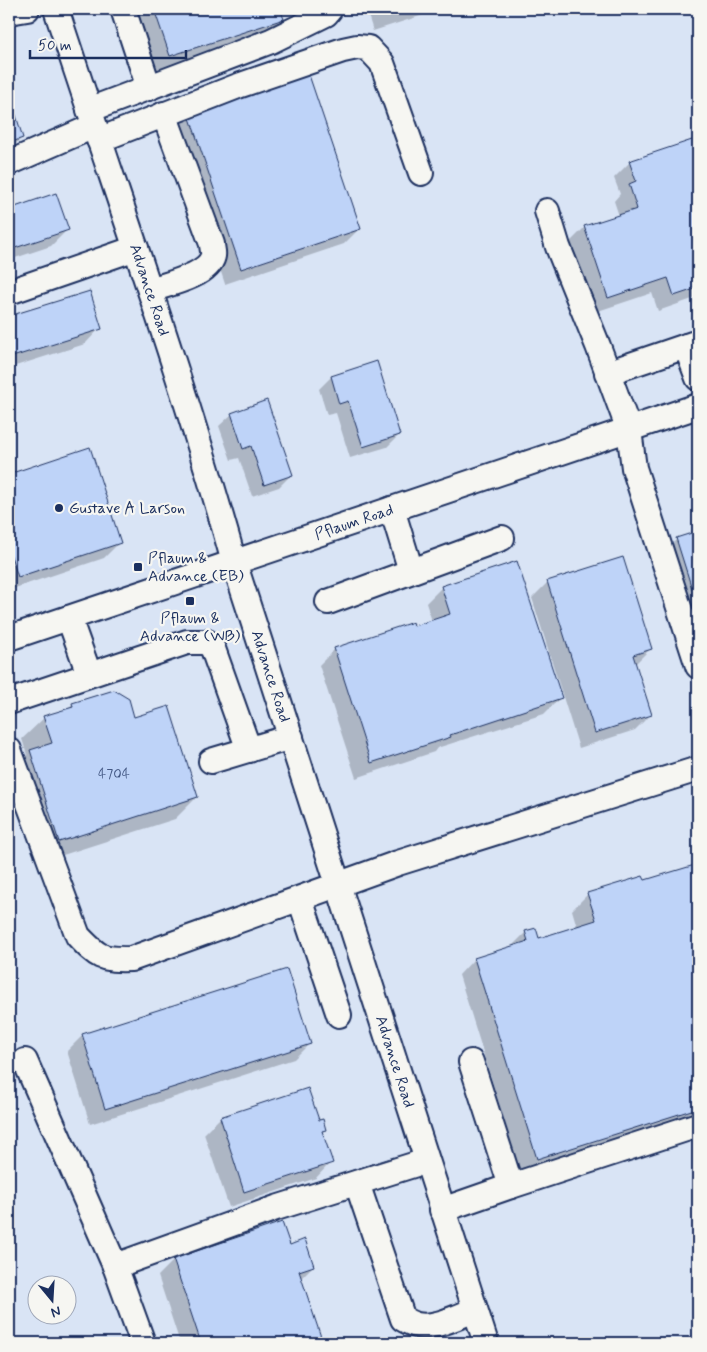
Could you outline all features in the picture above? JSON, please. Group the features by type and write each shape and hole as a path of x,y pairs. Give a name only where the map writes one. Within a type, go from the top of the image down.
{"street":[{"path":"9,12 27,9"},
{"name":"Advance Road","path":"56,9 209,472 234,562 486,1343"},
{"path":"123,9 149,88"},
{"path":"9,163 94,126 149,88 271,41 326,14 330,9"},
{"path":"94,126 164,114 343,50 357,47 368,48 382,63 421,173"},
{"path":"150,290 199,273 209,264 214,255 212,244 164,114"},
{"path":"547,211 558,247 629,430 634,468 698,666"},
{"path":"9,292 136,248"},
{"path":"607,373 692,344 698,378"},
{"name":"Pflaum Road","path":"9,638 698,406"},
{"path":"392,509 411,571"},
{"path":"328,602 502,538"},
{"path":"69,618 89,674"},
{"path":"9,702 187,642 206,642 213,649 249,750"},
{"path":"211,761 291,737"},
{"path":"9,750 78,936 95,953 111,960 131,960 398,863 698,769"},
{"path":"300,899 339,1015"},
{"path":"25,1061 114,1266 143,1343"},
{"path":"471,1062 511,1186"},
{"path":"442,1210 698,1125"},
{"path":"114,1266 268,1211 426,1161"},
{"path":"357,1183 403,1319 415,1325 424,1326 475,1310"}],"shaded area":[{"path":"9,9 698,9 698,1343 9,1343"}],"building":[{"path":"154,9 280,9 284,19 170,56"},
{"path":"386,9 412,9 389,16"},
{"path":"308,72 361,229 241,269 188,112"},
{"path":"9,93 23,138 9,143"},
{"path":"698,138 698,288 674,296 668,278 608,298 584,226 637,209 629,184 636,181 629,161"},
{"path":"56,193 69,230 9,250 9,209"},
{"path":"90,291 102,329 9,358 9,316"},
{"path":"377,361 400,435 363,447 348,401 339,404 331,376"},
{"path":"267,400 293,475 264,485 251,446 243,449 231,413"},
{"name":"Gustave A Larson","path":"90,447 121,543 18,577 9,550 9,474"},
{"path":"698,531 698,608 676,538"},
{"path":"623,557 652,649 633,655 652,715 595,733 547,581"},
{"path":"517,561 562,698 371,763 334,648 413,622 414,626 450,614 441,586"},
{"path":"114,690 129,699 134,717 169,706 198,797 59,842 30,750 52,743 43,716 73,707 72,703"},
{"path":"698,864 698,1108 537,1159 474,958 528,941 525,931 536,928 539,938 596,920 587,893 643,876 645,880"},
{"path":"287,969 311,1044 105,1109 82,1034"},
{"path":"308,1088 319,1120 323,1119 326,1130 322,1131 333,1163 244,1192 220,1117"},
{"path":"282,1222 290,1245 305,1239 314,1266 299,1271 323,1343 201,1343 173,1259"}],"place":[{"name":"Gustave A Larson","path":"59,508"},
{"name":"Pflaum & Advance (EB)","path":"138,567"},
{"name":"Pflaum & Advance (WB)","path":"190,601"}]}
